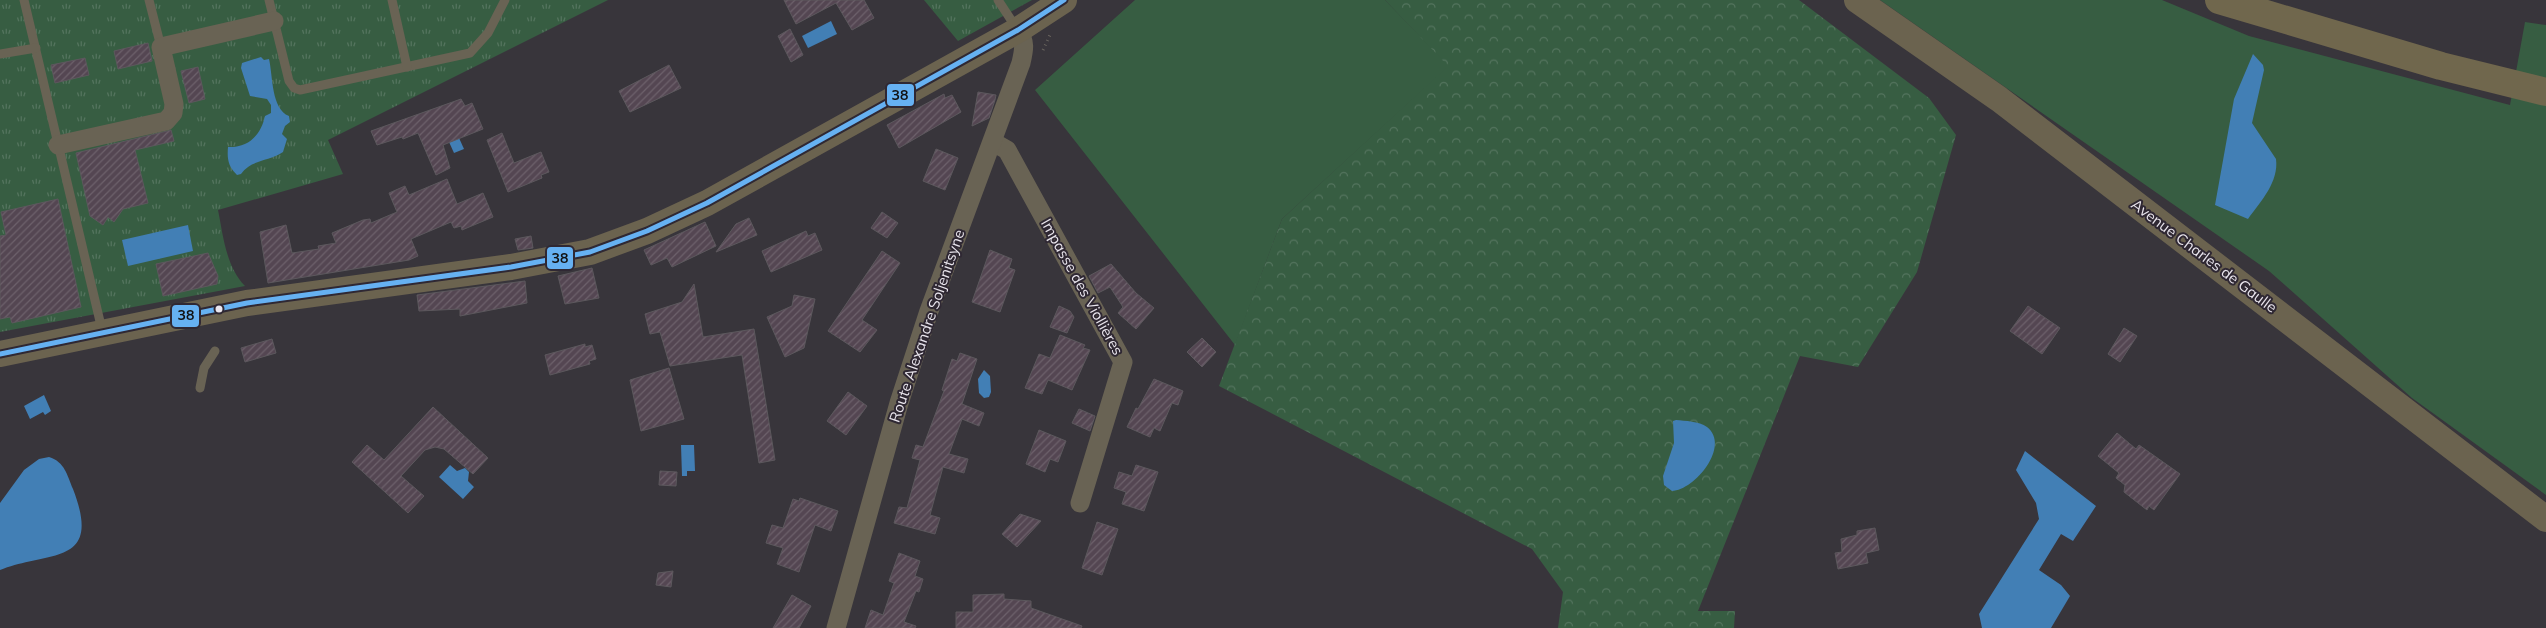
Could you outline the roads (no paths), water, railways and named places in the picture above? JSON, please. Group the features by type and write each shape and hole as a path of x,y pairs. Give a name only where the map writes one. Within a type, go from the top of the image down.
{"main road":[{"path":"2219,0 2441,66 2546,92"}],"street":[{"path":"0,354 247,303 511,267 590,252 647,231 707,203 1018,30 1064,0"},
{"name":"Avenue Charles de Gaulle","path":"1857,0 1999,99 2546,519"},
{"path":"58,145 166,121 173,113 174,104 161,47 274,21"},
{"name":"Route Alexandre Soljenitsyne","path":"836,628 899,403 929,311 993,142 1024,49 1023,38 1018,30"},
{"name":"Impasse des Viollières","path":"993,142 1007,150 1123,362 1080,502"}],"lane":[{"path":"24,0 102,333"},
{"path":"149,0 161,47"},
{"path":"269,0 289,82 294,88 300,90 470,53 488,33 505,0"},
{"path":"392,0 407,67"},
{"path":"998,0 1018,30"},
{"path":"0,54 36,48"},
{"path":"200,388 204,368 214,351"}],"water":[{"path":"831,21 837,34 808,48 802,36"},
{"path":"2253,54 2263,65 2264,70 2252,123 2276,159 2276,167 2275,176 2268,191 2248,219 2215,205 2234,99"},
{"path":"261,57 264,60 269,59 276,99 279,107 289,116 290,122 285,126 282,134 287,139 283,152 272,158 255,163 237,175 229,162 228,147 247,143 257,134 265,116 271,113 271,105 267,99 250,96 241,68 242,63"},
{"path":"455,129 464,149 454,153 445,133"},
{"path":"188,225 193,251 128,266 122,240"},
{"path":"984,370 990,376 991,392 989,397 984,398 979,393 978,379"},
{"path":"44,395 51,411 45,415 43,412 30,419 24,406"},
{"path":"1673,421 1696,422 1704,425 1713,435 1715,445 1713,455 1700,475 1681,489 1672,491 1664,485 1663,476 1674,443"},
{"path":"681,445 694,445 695,471 687,471 687,476 682,476"},
{"path":"2025,451 2096,506 2073,541 2061,534 2039,570 2061,585 2070,596 2051,628 1982,628 1979,614 2039,519 2036,503 2016,470"},
{"path":"49,457 59,462 62,466 73,489 80,514 81,532 76,544 66,551 53,556 0,570 0,503 24,470 39,459"},
{"path":"450,465 457,471 465,468 469,472 468,481 474,487 463,499 439,477"}]}
